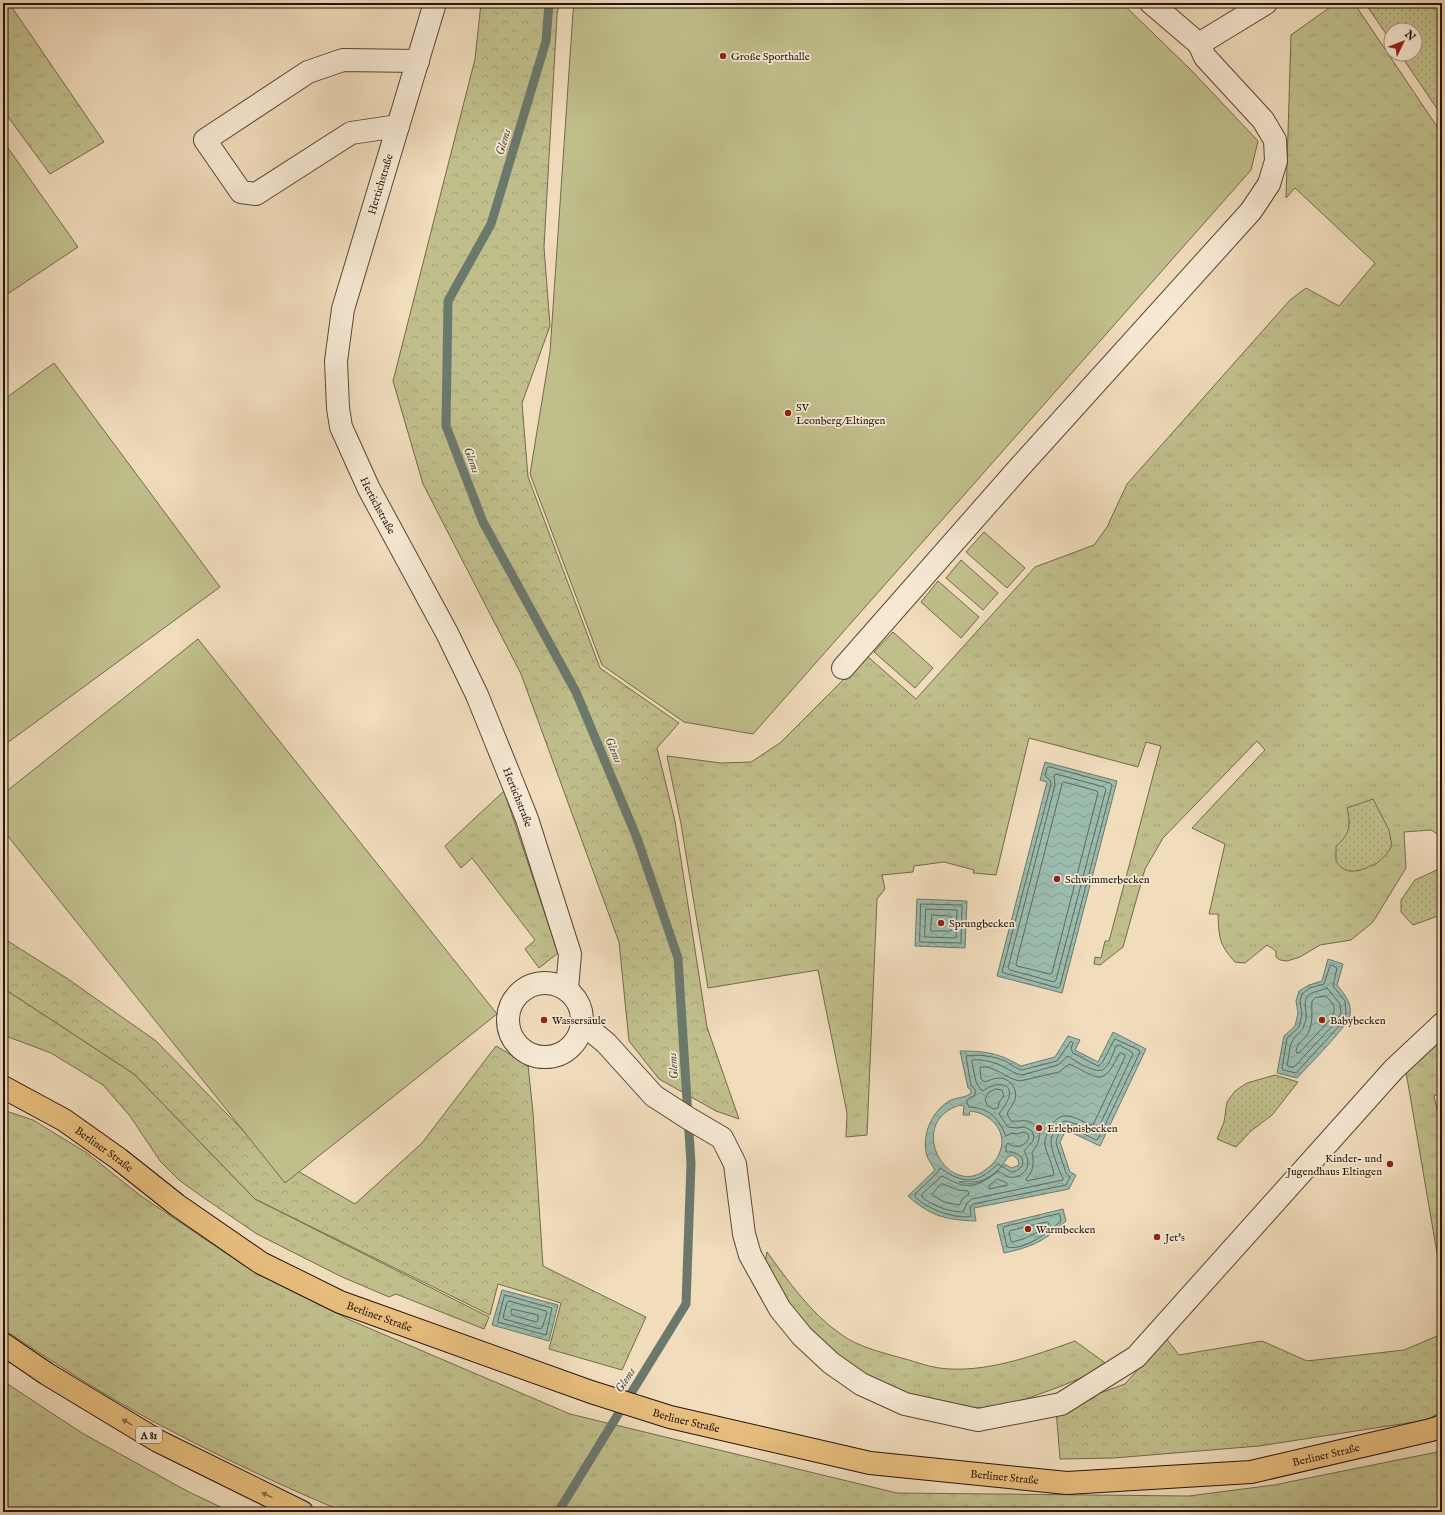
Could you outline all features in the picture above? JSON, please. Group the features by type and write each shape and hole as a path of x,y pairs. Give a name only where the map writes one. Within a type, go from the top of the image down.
{"main road":[{"name":"Berliner Straße","path":"8,1093 64,1120 119,1158 177,1205 261,1264 340,1302 591,1392 670,1417 870,1463 1067,1483 1251,1472 1431,1430 1442,1426"},
{"name":"A 81","path":"3,1344 47,1374 158,1441 302,1512"}],"street":[{"name":"Hertichstraße","path":"435,3 343,310 336,361 338,408 341,427 369,489 447,633 477,696 527,819 570,954 567,989"},
{"path":"843,668 1013,475 1251,211 1269,184 1276,160 1275,140 1264,120 1205,57 1198,44 1152,3"},
{"path":"1198,44 1266,3"},
{"path":"398,126 351,133 256,194 241,192 205,140 308,72 343,60 418,61"},
{"path":"542,982 555,984 567,989 579,1003 582,1011 583,1024 579,1037 571,1047 560,1055 548,1058 535,1056 523,1050 514,1041 508,1029 508,1016 511,1004 519,993 529,986 542,982"},
{"path":"583,1024 606,1043 654,1096 722,1138 735,1164 744,1234 750,1255 780,1309 802,1336 831,1363 861,1384 905,1404 978,1420 1061,1404 1136,1357 1394,1070 1442,1024"}],"green space":[{"path":"3,3 9,3 104,142 50,174 3,110"},
{"path":"481,3 559,3 544,247 550,326 522,403 528,477 600,668 679,723 657,748 675,821 707,1027 739,1119 716,1111 659,1079 629,1041 619,942 521,674 423,484 393,381 475,59"},
{"name":"SV Leonberg/Eltingen","path":"575,3 1122,3 1191,70 1258,141 1251,170 753,734 684,722 602,665 530,474 550,352 573,12"},
{"path":"1336,3 1354,3 1383,46 1383,62 1394,62 1442,134 1442,837 1431,830 1404,832 1406,868 1373,922 1351,940 1320,945 1300,957 1287,961 1280,960 1276,957 1276,951 1267,945 1245,963 1235,962 1221,940 1218,914 1209,914 1225,844 1192,828 1265,750 1257,741 1163,838 1145,869 1123,947 1100,965 1094,964 1095,957 1101,958 1105,941 1109,941 1161,746 1146,742 1138,767 1029,738 996,875 973,873 974,870 944,862 914,866 913,872 882,875 885,889 877,899 867,1135 846,1137 847,1113 818,970 708,988 681,824 667,756 721,763 751,762 780,743 867,656 916,699 1035,567 1094,545 1107,527 1127,484 1290,300 1306,288 1339,306 1375,263 1295,188 1286,198 1291,35"},
{"path":"1365,3 1442,3 1442,116 1405,62 1423,62 1423,22 1383,22 1383,29"},
{"path":"3,141 78,247 3,297"},
{"path":"54,363 220,587 3,746 3,400"},
{"path":"984,532 1025,568 1007,588 966,552"},
{"path":"961,560 998,593 983,610 946,578"},
{"path":"938,581 979,617 961,638 921,602"},
{"path":"893,632 933,668 915,688 874,652"},
{"path":"198,639 497,1014 285,1183 3,830 3,794"},
{"path":"504,791 558,953 539,968 525,949 535,940 472,858 461,868 445,846"},
{"path":"1373,799 1389,830 1392,846 1376,864 1357,871 1346,870 1336,861 1336,846 1347,834 1349,820 1347,808"},
{"path":"1439,869 1442,871 1442,912 1438,916 1413,925 1401,912 1401,900 1415,880"},
{"path":"3,938 68,979 156,1041 263,1151 355,1204 422,1143 496,1046 528,1065 533,1113 543,1266 646,1317 622,1370 549,1349 561,1303 498,1284 490,1315 255,1199 134,1074 3,988"},
{"path":"3,988 134,1074 255,1199 489,1317 484,1329 396,1294 389,1297 340,1276 257,1234 204,1198 179,1180 160,1161 130,1116 103,1085 51,1053 3,1035"},
{"path":"1442,1036 1442,1093 1434,1096 1442,1133 1442,1282 1406,1072"},
{"path":"1275,1075 1298,1082 1272,1115 1251,1131 1236,1147 1217,1139 1224,1122 1227,1102 1235,1091 1247,1083"},
{"path":"3,1110 33,1120 87,1153 141,1196 242,1264 350,1320 570,1414 897,1493 1189,1496 1274,1485 1442,1451 1442,1512 344,1512 239,1465 154,1422 88,1384 3,1329"},
{"path":"767,1252 801,1297 831,1327 848,1339 876,1351 934,1367 956,1369 991,1366 1025,1358 1075,1341 1108,1365 1059,1387 1006,1406 985,1408 952,1406 910,1396 875,1382 848,1364 814,1336 787,1305 765,1264"},
{"path":"1442,1334 1442,1411 1427,1420 1259,1446 1114,1458 1060,1459 1056,1409 1125,1384 1166,1338 1179,1355 1262,1341 1307,1361 1404,1350"},
{"path":"3,1381 82,1433 187,1491 231,1512 3,1512"}],"water":[{"name":"Schwimmerbecken","path":"1045,762 1117,781 1062,993 997,976 1047,782 1040,780"},
{"name":"Sprungbecken","path":"917,899 967,901 965,948 915,946"},
{"name":"Babybecken","path":"1328,959 1343,964 1337,985 1349,1002 1350,1015 1348,1020 1335,1037 1297,1078 1277,1073 1284,1036 1295,1026 1298,1013 1296,1001 1299,991 1309,985 1322,981"},
{"name":"Erlebnisbecken","path":"1113,1032 1146,1049 1100,1146 1066,1130 1060,1142 1070,1172 1076,1175 1069,1189 974,1208 976,1221 939,1216 916,1203 908,1196 935,1170 927,1156 926,1148 927,1132 933,1117 944,1104 951,1100 967,1096 971,1093 971,1090 968,1088 960,1051 992,1054 1006,1058 1021,1066 1055,1057 1068,1036 1080,1040 1075,1050 1098,1062","holes":["960,1105 964,1106 963,1115 970,1115 969,1113 971,1111 979,1113 992,1120 1000,1132 1002,1146 999,1154 991,1165 985,1170 971,1176 958,1175 946,1167 938,1155 934,1141 935,1127 943,1114","1013,1155 1018,1160 1019,1164 1017,1166 1011,1168 1005,1164 996,1171 1002,1166 1008,1157","985,1179 979,1182 973,1183 959,1182 974,1182"]},
{"name":"Warmbecken","path":"1063,1209 1066,1221 1051,1234 1030,1246 1004,1253 997,1225"},
{"path":"502,1290 558,1305 549,1341 492,1325"}],"waterway":[{"name":"Glems","path":"549,3 546,41 491,224 448,301 446,426 483,522 576,692 637,838 678,958 691,1164 686,1304 558,1512"}],"place":[{"name":"Große Sporthalle","path":"723,56"},
{"name":"SV Leonberg/Eltingen","path":"788,413"},
{"name":"Schwimmerbecken","path":"1057,879"},
{"name":"Sprungbecken","path":"941,923"},
{"name":"Wassersäule","path":"544,1020"},
{"name":"Babybecken","path":"1322,1020"},
{"name":"Erlebnisbecken","path":"1039,1128"},
{"name":"Kinder- und Jugendhaus Eltingen","path":"1390,1164"},
{"name":"Warmbecken","path":"1028,1229"},
{"name":"Jet's","path":"1157,1237"}]}
